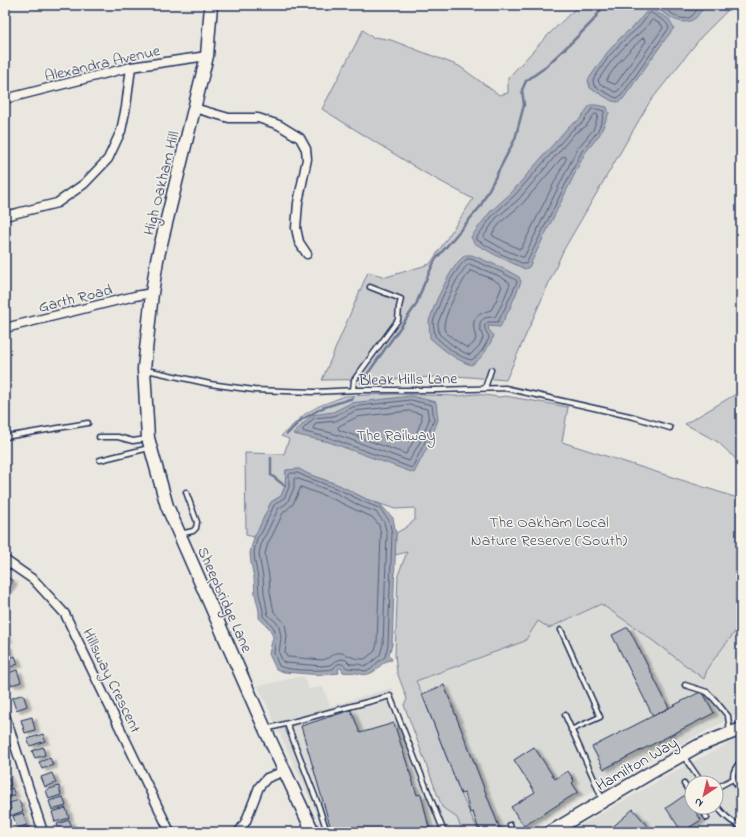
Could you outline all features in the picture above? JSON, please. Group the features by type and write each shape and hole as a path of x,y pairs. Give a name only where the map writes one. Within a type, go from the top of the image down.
{"street":[{"name":"High Oakham Hill","path":"144,370 152,294 158,260 207,56 211,5"},
{"name":"Alexandra Avenue","path":"5,99 131,67 207,56"},
{"path":"5,216 57,203 84,184 108,159 121,131 126,107 131,67"},
{"path":"194,108 229,118 258,118 279,124 300,138 306,149 307,159 298,203 296,228 299,242 307,254"},
{"name":"Garth Road","path":"5,328 128,298 152,294"},
{"name":"Sheepbridge Lane","path":"144,370 150,443 167,506 312,832"},
{"name":"Hillsway Crescent","path":"5,560 34,580 65,614 170,832"},
{"path":"5,715 43,832"},
{"name":"Hamilton Way","path":"551,832 698,746 736,731"},
{"path":"239,832 246,821 259,787 267,778 285,771"}],"lane":[{"path":"353,390 354,380 398,320 401,299 370,287"},
{"name":"Bleak Hills Lane","path":"144,370 210,384 254,390 314,392 505,388 634,417 670,428"},
{"path":"485,388 490,370"},
{"path":"5,437 88,423"},
{"path":"99,437 118,437 150,443"},
{"path":"100,460 150,443"},
{"path":"180,535 193,531 196,528 197,522 186,492"},
{"path":"561,630 600,717 572,730"},
{"path":"685,685 707,692 728,716 736,731"},
{"path":"266,729 390,696 444,832"},
{"path":"565,715 593,777 602,801"},
{"path":"287,724 318,804 327,832"},
{"path":"682,755 696,775"},
{"path":"741,761 732,774 733,779 741,790"},
{"path":"724,784 733,779"},
{"path":"724,815 733,823 741,826"},
{"path":"510,825 513,832"}],"shaded area":[{"path":"601,604 633,626 708,668 741,624 741,713 735,714 718,725 614,777 531,832 479,832 461,794 416,681 525,641 538,621 549,628"},
{"path":"303,676 309,689 323,687 330,706 392,688 432,800 457,818 463,832 325,832 258,686"},
{"path":"741,737 741,832 569,832 681,768"}],"green space":[{"path":"579,5 733,5 702,36 649,103 563,251 506,380 456,376 322,380 368,272 386,277 430,264 473,199 425,173 322,109 363,30 374,39 375,37 391,40 459,66 499,95 508,93 508,78 546,37"},
{"path":"741,391 741,464 718,442 685,424"},
{"name":"The Oakham Local Nature Reserve (South)","path":"394,394 457,396 476,394 499,397 505,396 568,407 562,442 741,499 741,624 708,667 704,679 601,604 549,628 538,621 525,641 416,681 461,794 479,832 463,832 457,818 442,807 404,705 407,699 397,672 395,655 398,575 407,552 395,555 396,533 415,520 415,508 395,509 366,499 339,485 308,474 299,469 286,470 285,486 281,496 271,502 254,537 246,535 245,453 284,454 289,439 281,436 305,414 319,406 345,396"}],"water":[{"path":"651,5 711,5 701,11 689,22 683,22 677,21"},
{"path":"651,6 658,13 669,19 674,28 623,99 618,102 612,101 590,88 588,80 606,54 620,38 637,23"},
{"path":"590,105 607,107 609,113 600,134 585,153 529,267 525,269 474,243 471,237 490,212 511,193 569,126 579,120"},
{"path":"465,255 472,255 503,268 519,277 521,282 500,327 488,326 489,330 494,336 482,356 471,365 454,357 430,338 429,321 437,299 448,277 457,263"},
{"name":"The Railway","path":"411,396 436,402 438,420 428,446 414,473 329,442 293,434 312,415 333,412 351,403"},
{"path":"299,469 308,474 339,485 381,505 393,518 396,533 392,645 389,654 392,660 383,663 374,672 369,674 343,672 341,668 338,669 339,673 322,675 284,672 276,669 269,654 273,637 270,629 259,618 250,553 254,537 271,502 281,496 285,486 286,470"}],"building":[{"path":"5,576 13,581 7,591 5,589"},
{"path":"628,627 669,708 653,716 612,635"},
{"path":"5,631 8,640 5,640"},
{"path":"7,645 10,653 5,655 5,646"},
{"path":"15,656 18,664 5,669 5,660"},
{"path":"17,670 21,682 11,685 6,674"},
{"path":"444,685 501,832 482,832 480,828 479,830 473,812 470,813 465,793 461,794 422,694"},
{"path":"702,691 714,713 604,769 592,747"},
{"path":"23,694 27,706 16,710 12,698"},
{"path":"351,710 360,733 394,723 417,795 421,794 430,832 337,832 336,828 331,829 301,726"},
{"path":"32,717 35,730 25,733 21,720"},
{"path":"43,734 45,741 30,746 27,739"},
{"path":"43,747 45,755 35,758 32,751"},
{"path":"534,747 555,779 568,771 574,781 572,783 578,792 524,826 511,807 535,792 514,760"},
{"path":"50,758 53,765 42,769 39,762"},
{"path":"5,772 11,785 5,788"},
{"path":"52,773 56,783 45,787 41,777"},
{"path":"59,786 61,795 49,799 46,790"},
{"path":"12,788 15,795 5,799 5,790"},
{"path":"684,796 684,815 698,815 701,820 682,832 666,808"},
{"path":"63,797 66,806 52,810 49,801"},
{"path":"19,800 23,811 10,816 9,810 11,809 9,803"},
{"path":"66,808 69,818 55,822 52,812"},
{"path":"633,809 653,832 607,832"},
{"path":"23,813 27,825 17,828 13,816"},
{"path":"69,820 73,829 60,832 57,824"},
{"path":"28,827 30,832 18,832 18,830"},
{"path":"260,828 268,832 258,832"}],"waterway":[{"path":"361,383 416,305 435,260 480,207 515,139 524,105 522,90 526,81 543,69 574,40 593,21 604,5"},
{"path":"287,434 301,420 322,408 353,397"},
{"path":"271,458 271,475 285,486"}]}
